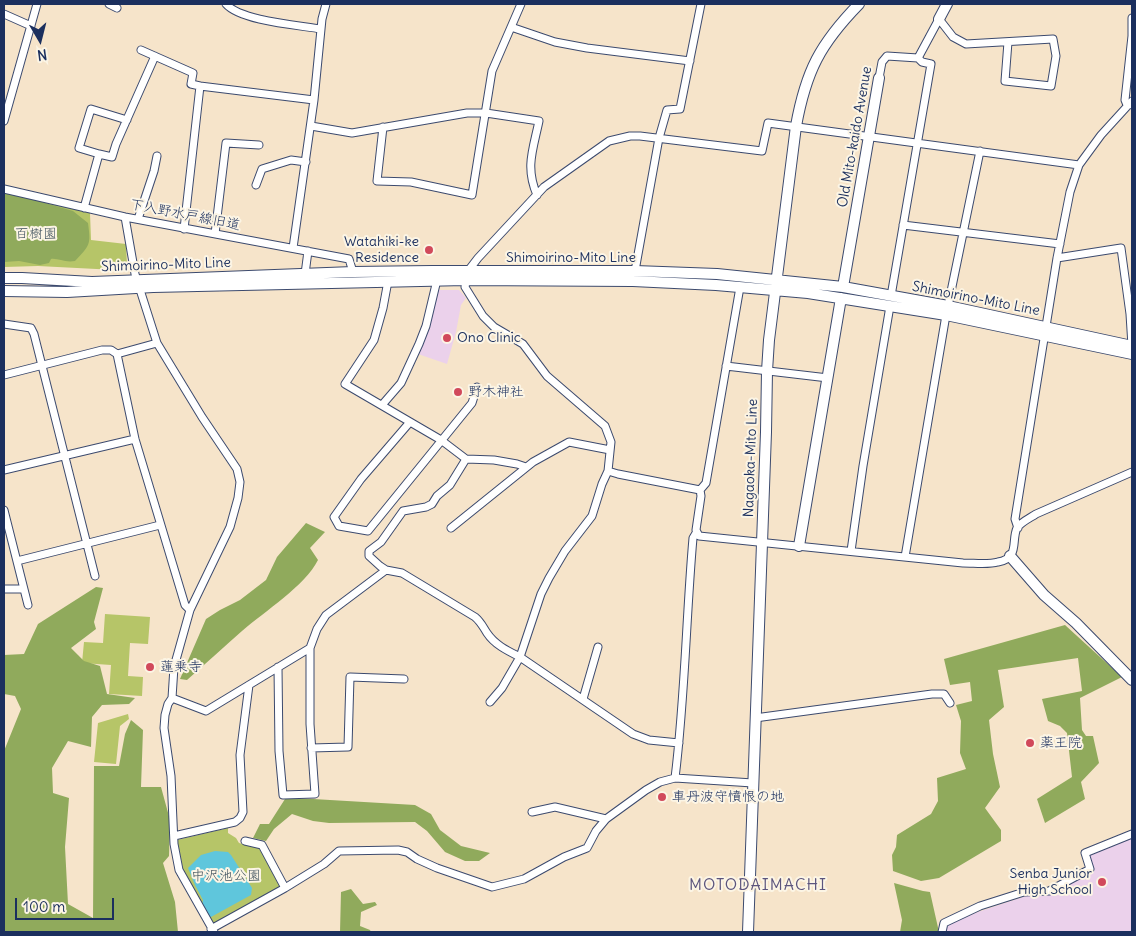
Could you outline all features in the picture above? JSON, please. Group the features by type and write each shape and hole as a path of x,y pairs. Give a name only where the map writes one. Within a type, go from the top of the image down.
{"main road":[{"path":"939,20 947,4"},
{"name":"Nagaoka-Mito Line","path":"748,932 767,371 776,290 796,126 806,80 827,40 855,6"},
{"name":"Old Mito-kaido Avenue","path":"843,287 879,78"},
{"name":"Shimoirino-Mito Line","path":"4,278 138,284 437,280 467,275 635,271 717,274 778,279 843,287 890,301"},
{"name":"Shimoirino-Mito Line","path":"4,291 67,292 138,284 353,272 633,281 740,287 841,298 890,301 1046,332 1132,354"},
{"path":"799,546 841,298"},
{"name":"Shimoirino-Mito Line","path":"1046,332 1132,346"},
{"path":"1010,556 1044,595 1076,623 1132,680"}],"street":[{"path":"4,121 5,108 37,4"},
{"path":"109,4 117,8"},
{"path":"226,4 231,10 246,16 321,29"},
{"path":"293,248 311,126 321,29 326,4"},
{"path":"383,127 376,181 411,182 472,195 492,71 521,4"},
{"path":"635,271 659,138 667,110 680,109 701,4"},
{"path":"4,15 31,26"},
{"path":"696,533 699,536 963,563 997,563 1010,556 1014,550 1018,528 1015,519 1057,258 1070,192 1079,164 1101,135 1130,104 1125,100 1132,36 1132,18"},
{"path":"851,551 890,301 931,64 922,62 918,58 939,20 953,37 966,44 1052,39 1056,56 1051,86 1005,81 1008,42"},
{"path":"511,27 555,42 690,62"},
{"path":"141,50 193,73 191,84 314,100"},
{"path":"127,120 91,109 79,148 112,157 155,56"},
{"name":"Old Mito-kaido Avenue","path":"879,78 882,62 887,56 918,58"},
{"path":"184,228 200,86"},
{"path":"311,126 352,133 455,114 486,113 538,121 530,171 531,181 537,195"},
{"path":"490,702 502,688 520,657 541,594 549,578 565,550 592,516 608,470 611,442 605,426 547,376 523,344 494,327 483,316 465,290 467,275 478,258 537,195 559,176 609,141 630,136 762,151 768,123 1079,164"},
{"path":"215,234 226,143 260,145"},
{"path":"905,557 947,311 980,151"},
{"path":"84,208 99,154"},
{"path":"138,219 157,156"},
{"path":"256,185 262,169 291,160 306,162"},
{"name":"下入野水戸線旧道","path":"4,189 125,217 349,259 353,272"},
{"path":"125,217 138,284 158,343 202,417 239,473 239,490 230,527 190,610 174,667 172,698 168,704 164,728 171,776 174,836 179,870 213,931 324,864 339,851 398,850 407,852 437,868 492,887 501,886 524,879 564,857 587,848 596,830 606,819 660,782 675,778 753,783"},
{"path":"903,225 1060,244"},
{"path":"1057,258 1121,248 1131,314 1132,346"},
{"path":"305,274 308,250"},
{"path":"382,405 401,383 419,344 426,326 437,280"},
{"path":"388,281 374,340 345,384 441,440 466,459 494,460 526,467"},
{"path":"700,490 706,483 740,287"},
{"path":"4,324 31,328 34,334 95,576"},
{"path":"117,354 158,343"},
{"path":"4,375 102,350 111,350 117,354 135,439 185,605 190,610"},
{"path":"726,366 828,378"},
{"path":"410,422 361,479 334,517 339,526 368,531 472,403 478,387"},
{"path":"4,470 135,439"},
{"path":"451,528 526,467 569,442 610,450"},
{"path":"466,459 450,485 432,504 426,507 403,510 381,542 369,550 369,556 386,570 402,573 475,617 501,647 520,657 633,734 643,738 679,743"},
{"path":"608,470 618,474 700,490"},
{"path":"1018,528 1036,514 1132,472"},
{"path":"675,778 693,538 696,533 701,496 700,490"},
{"path":"4,510 28,604"},
{"path":"17,561 160,525"},
{"path":"278,667 279,751 283,795 315,794 311,748 310,648 317,629 326,615 386,570"},
{"path":"4,588 23,589"},
{"path":"583,699 598,647"},
{"path":"172,698 206,711 310,648"},
{"path":"311,748 348,747 350,677 404,678"},
{"path":"174,836 235,822 243,812 240,755 249,685"},
{"path":"755,718 932,694 944,694 950,704"},
{"path":"532,812 556,807 606,819"},
{"path":"942,932 944,923 980,906 1024,892 1049,891 1090,869 1085,853 1132,834"},
{"path":"245,841 262,845 286,888"}],"shaded area":[{"path":"438,290 459,290 466,298 461,305 447,364 418,354"},
{"name":"Senba Junior High School","path":"1132,837 1132,932 945,932 948,924 978,912 1029,895 1049,893 1093,870 1089,854"}],"green space":[{"name":"百樹園","path":"4,193 90,213 91,240 126,244 127,265 116,270 38,266 4,267"},
{"name":"百樹園","path":"4,193 73,211 88,223 89,240 86,248 75,261 51,259 49,263 40,265 19,261 4,262"},
{"path":"306,523 325,532 310,548 318,560 312,570 284,598 242,631 187,680 180,679 206,619 240,600 266,580 277,557"},
{"path":"96,587 103,588 94,622 96,629 71,648 84,661 100,666 107,694 135,698 129,704 102,705 92,717 91,747 68,741 52,768 53,793 69,798 65,847 68,904 93,918 94,766 119,766 125,734 131,720 143,730 141,787 161,787 170,820 169,856 163,863 175,902 178,932 4,932 4,751 21,709 15,696 4,694 4,655 24,654 38,624"},
{"path":"105,614 150,617 148,644 130,643 128,676 143,677 142,696 109,694 111,665 82,663 84,642 103,643"},
{"path":"1065,625 1122,677 1080,698 1082,730 1086,736 1093,736 1099,763 1081,782 1085,799 1045,823 1037,799 1072,777 1067,733 1060,726 1048,721 1042,699 1082,691 1078,658 998,670 1004,707 989,720 993,754 1000,787 985,808 1001,830 1001,841 939,878 921,881 893,871 892,855 896,847 897,835 931,814 938,801 937,778 966,769 960,753 961,721 956,705 972,701 970,682 950,685 944,659"},
{"path":"128,714 129,719 120,726 116,764 94,762 98,723"},
{"path":"285,799 415,805 431,814 440,830 461,846 490,853 479,861 465,861 445,852 427,831 415,822 329,823 313,821 292,814 274,829 266,841 253,838 260,824 269,824"},
{"name":"中沢池公園","path":"228,828 228,833 236,838 239,843 259,848 280,885 279,888 215,923 210,922 183,869 177,840"},
{"path":"894,883 930,892 939,932 900,932 902,920"},
{"path":"351,889 363,904 375,902 377,905 361,912 360,926 371,932 340,932 341,892"}],"water":[{"path":"215,851 228,852 231,855 252,888 251,895 211,917 202,905 203,900 188,868 201,855"}],"place":[{"name":"Watahiki-ke Residence","path":"429,250"},
{"name":"Ono Clinic","path":"447,338"},
{"name":"野木神社","path":"458,392"},
{"name":"蓮乗寺","path":"150,667"},
{"name":"薬王院","path":"1030,743"},
{"name":"車丹波守憤恨の地","path":"662,797"},
{"name":"Senba Junior High School","path":"1102,882"}],"district":[{"name":"MOTODAIMACHI","path":"758,885"}]}
